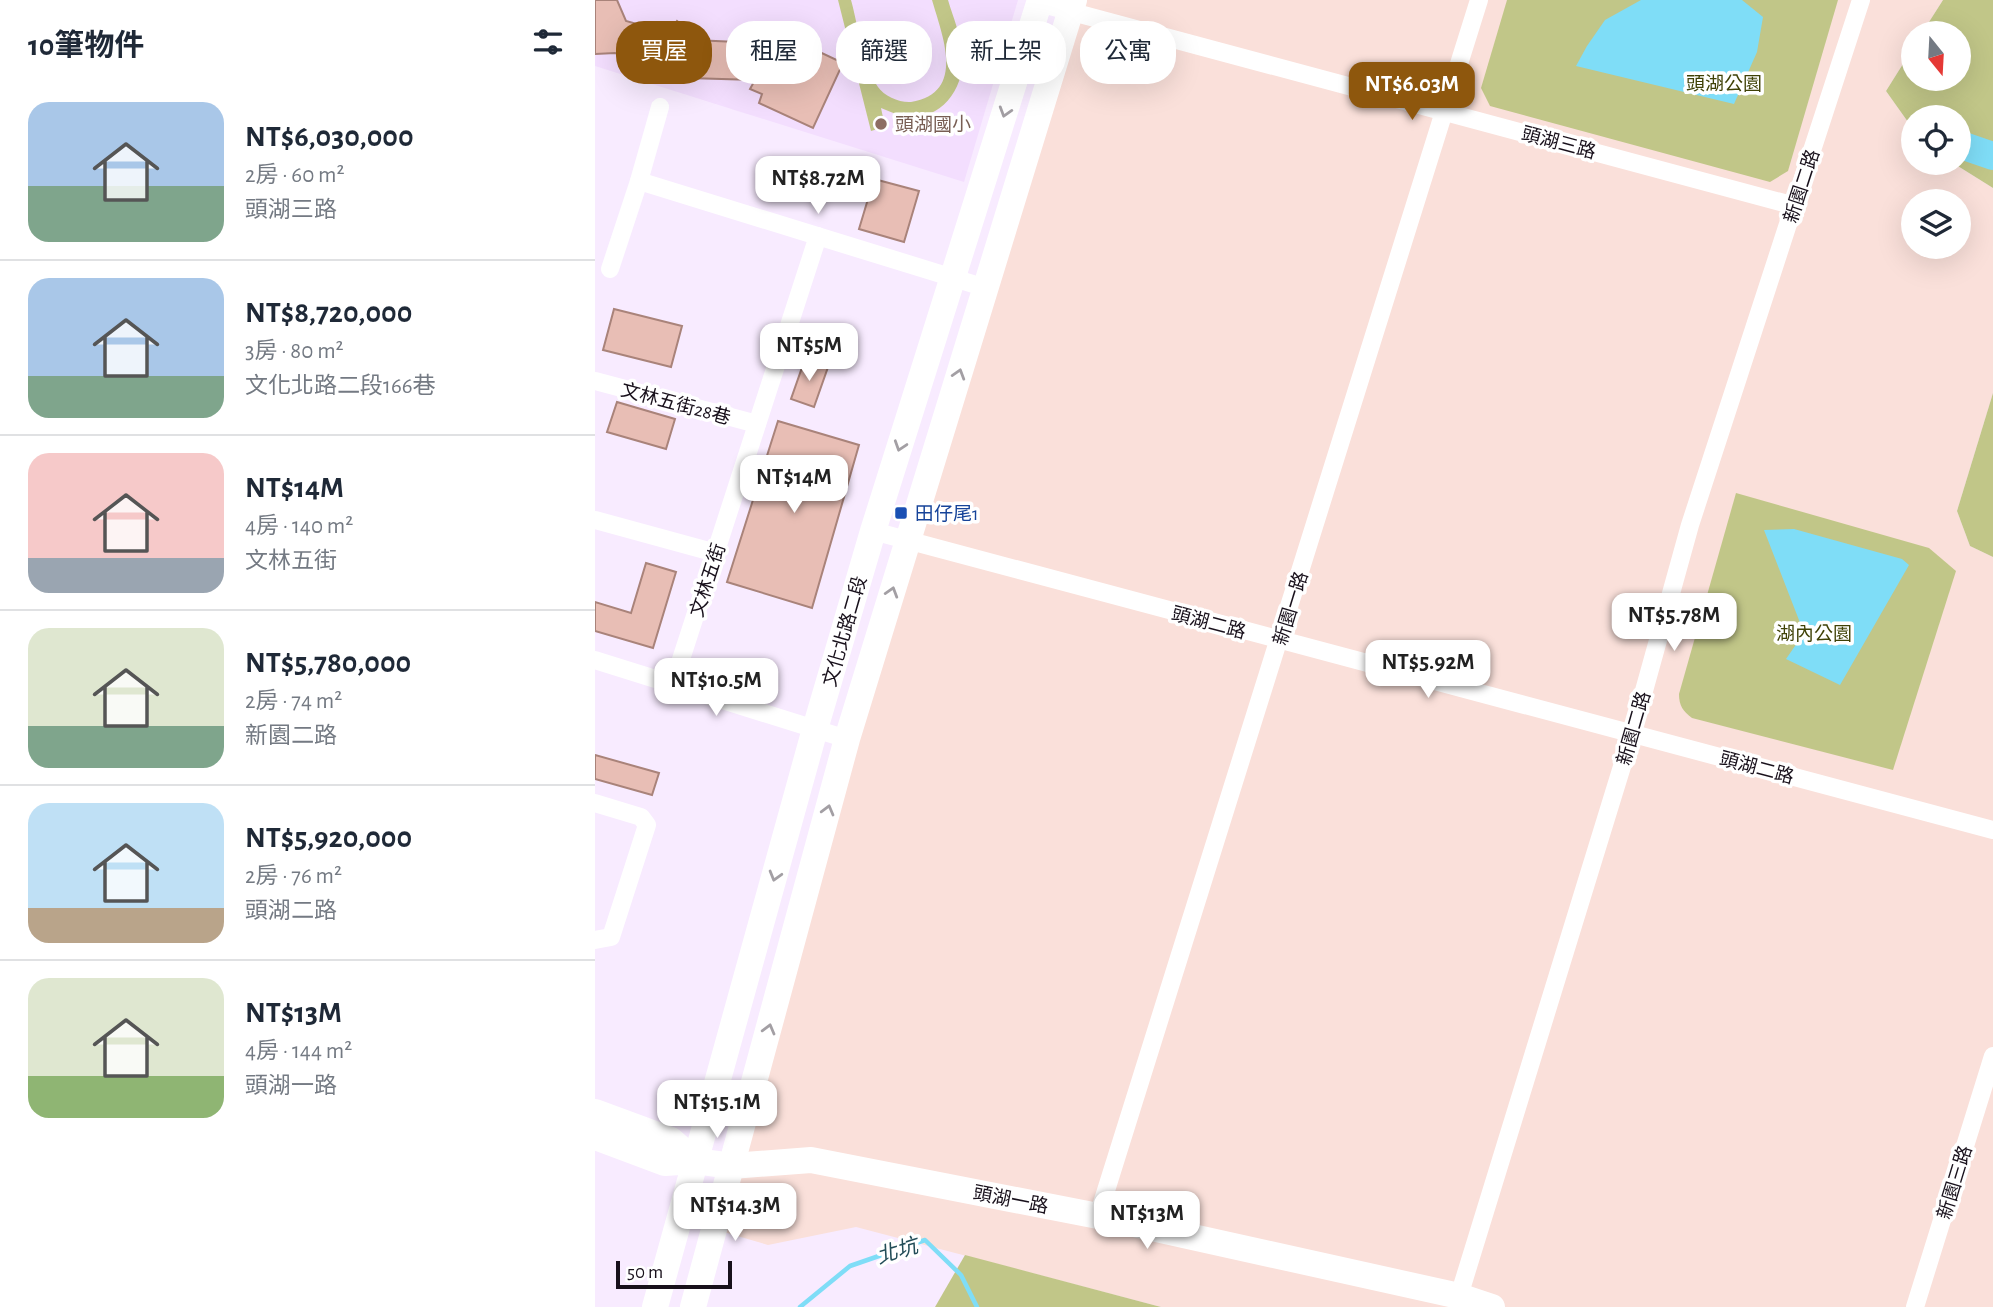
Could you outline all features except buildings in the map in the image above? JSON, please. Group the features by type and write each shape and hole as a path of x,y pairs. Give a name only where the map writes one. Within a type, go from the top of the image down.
{"street":[{"name":"新園一路","path":"1098,1216 1479,0"},
{"name":"新園二路","path":"1459,1296 1632,734 1690,525 1861,0"},
{"name":"頭湖三路","path":"1040,1 1072,5 1445,111 1795,206"},
{"name":"文化北路二段","path":"655,1307 815,729 873,531 1040,1"},
{"name":"文化北路二段","path":"693,1307 847,738 1072,5"},
{"path":"610,269 660,107"},
{"path":"639,181 986,288"},
{"name":"文林五街","path":"673,684 818,236"},
{"name":"文林五街28巷","path":"595,381 757,424"},
{"path":"595,520 716,552"},
{"name":"頭湖二路","path":"873,531 1993,830"},
{"path":"595,660 847,738"},
{"path":"595,803 641,817 647,825 611,937 595,940"},
{"name":"新園三路","path":"1915,1307 1993,1056"},
{"path":"595,1112 671,1140 695,1161"},
{"name":"頭湖一路","path":"595,1138 665,1163 735,1155 811,1160 1098,1216 1459,1296 1492,1307"}],"shaded area":[{"path":"595,0 1018,0 1012,21 946,21 946,84 993,84 964,182 652,84 712,84 712,21 616,21 616,73 595,66"},
{"path":"1083,0 1943,0 1930,21 1901,21 1901,67 1886,91 1901,112 1901,175 1971,174 1993,188 1993,393 1957,511 1970,546 1993,557 1993,1307 1161,1307 856,1227 768,1245 710,1228 1057,84 1066,84 1066,56"}],"green space":[{"path":"838,0 851,0 856,21 843,21"},
{"path":"932,0 948,0 954,21 946,21 946,61 945,45"},
{"name":"頭湖公園","path":"1507,0 1838,0 1788,171 1770,182 1490,106 1481,88"},
{"path":"1943,0 1993,0 1993,188 1971,174 1971,105 1901,105 1901,112 1886,91 1901,67 1901,91 1971,91 1971,21 1930,21"},
{"path":"946,61 946,84 958,84 944,105 935,111 912,117 881,108 885,127 871,131 859,84 876,84 888,96 911,102 928,96 939,87 945,75"},
{"path":"1993,393 1993,557 1970,546 1957,511"},
{"name":"湖內公園","path":"1736,493 1929,548 1956,571 1893,770 1692,718 1682,708 1679,694"},
{"path":"965,1255 1161,1307 935,1307"}],"water":[{"path":"1641,0 1742,0 1763,17 1757,52 1734,104 1576,66 1605,20"},
{"path":"1794,529 1902,559 1909,565 1840,685 1786,659 1804,633 1764,530"}],"waterway":[{"path":"1971,148 1993,156"},
{"name":"北坑","path":"800,1307 850,1266 925,1240 961,1275 977,1307"}],"place":[{"name":"頭湖國小","path":"881,124"},
{"name":"田仔尾1","path":"901,513"}]}
